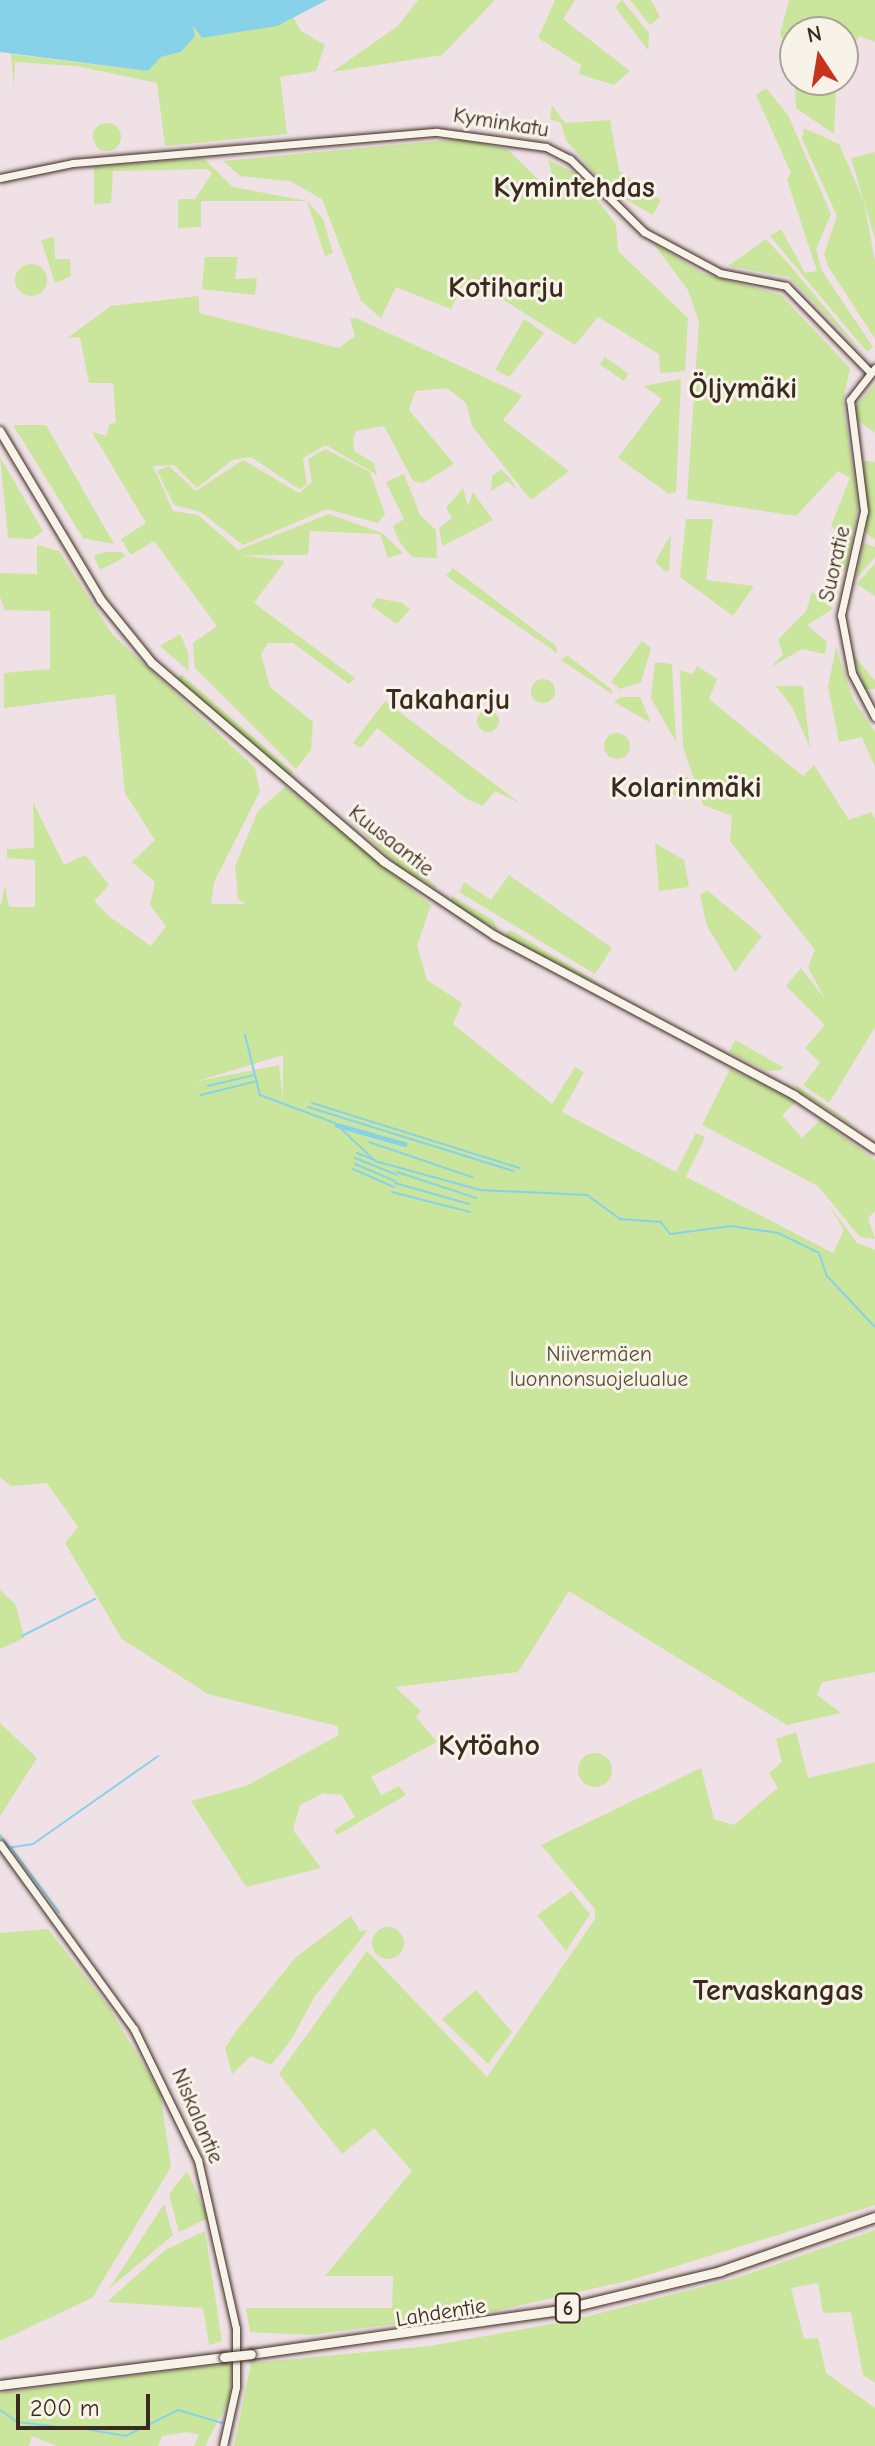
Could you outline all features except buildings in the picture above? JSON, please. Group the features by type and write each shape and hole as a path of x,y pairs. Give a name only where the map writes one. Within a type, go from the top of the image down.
{"highway":[{"name":"Lahdentie","path":"0,2385 376,2342 567,2308 720,2271 875,2217"}],"main road":[{"name":"Kuusaantie","path":"0,431 95,591 152,663 375,854 476,925 794,1095 875,1149"}],"street":[{"name":"Kyminkatu","path":"0,178 73,163 437,132 546,147 574,162 644,232 720,273 786,286 872,370"},
{"name":"Suoratie","path":"872,370 850,400 864,511 841,615 852,673 875,717"},
{"name":"Niskalantie","path":"0,1844 134,2029 198,2160 236,2328 236,2387 223,2446"}],"green space":[{"path":"418,0 495,0 442,55 332,72 398,26"},
{"path":"555,0 575,0 563,19 630,71 614,85 579,74 581,65 538,38"},
{"path":"622,0 649,33 648,50 615,7"},
{"path":"630,0 651,0 660,17 650,25"},
{"path":"789,0 875,0 875,42 859,36 859,16 785,16"},
{"path":"293,17 301,31 325,45 316,71 280,77 287,134 165,146 157,83 77,66 15,62 14,89 11,54 148,71 161,57 181,52 192,26 202,38"},
{"path":"766,88 788,115 831,214 816,249 822,271 873,347 867,352 770,236 781,229 805,273 817,271 787,180 791,173 756,95"},
{"path":"795,96 836,96 834,134 796,108"},
{"path":"552,105 565,123 610,120 619,171 661,200 653,215 608,189 566,140 561,123 550,119"},
{"path":"107,123 117,127 121,137 117,147 107,151 97,147 93,137 97,127"},
{"path":"804,128 839,144 864,202 875,261 875,339 828,266 824,254 837,216 802,139"},
{"path":"459,139 507,149 545,186 553,177 548,160 577,174 616,224 618,251 688,318 685,371 660,373 659,354 598,317 575,345 502,299 463,285 451,309 396,287 381,318 361,301 322,199 290,181 240,176 223,161"},
{"path":"875,152 875,239 851,158"},
{"path":"203,158 233,187 307,201 201,201 201,227 178,228 178,199 195,199 212,173 207,169 113,171 111,203 94,204 94,167"},
{"path":"307,201 323,219 333,253 325,256"},
{"path":"54,237 55,259 70,259 71,276 55,283 41,240"},
{"path":"766,239 863,353 789,277 728,266"},
{"path":"653,243 704,274 781,295 850,368 843,401 858,507 846,570 837,567 844,538 831,526 850,478 838,471 796,516 687,499 699,322 688,290"},
{"path":"205,257 238,257 235,279 257,278 255,295 202,289"},
{"path":"31,264 42,269 47,280 42,291 31,296 20,291 15,280 20,269"},
{"path":"199,296 199,313 339,348 355,336 350,319 356,318 510,389 522,396 503,420 569,471 531,500 472,426 466,403 447,388 415,391 409,410 454,464 423,483 413,481 384,426 356,431 353,439 354,451 374,463 377,475 326,445 303,458 307,485 299,489 251,457 232,460 197,488 174,465 153,466 173,511 198,515 238,550 329,514 382,533 403,553 388,558 380,534 310,531 308,555 241,555 285,561 254,603 355,678 349,684 293,643 268,643 261,654 270,687 313,722 311,750 296,769 195,668 193,643 217,626 154,541 131,555 121,539 146,523 92,432 107,436 109,424 116,423 113,383 89,383 80,337 67,338 111,306"},
{"path":"524,319 544,333 509,377 495,370"},
{"path":"605,357 629,374 624,381 600,364"},
{"path":"681,379 676,492 669,494 618,458 662,399 643,386"},
{"path":"875,384 875,433 856,419 855,407"},
{"path":"13,425 46,425 114,544 83,538"},
{"path":"325,449 370,472 385,514 378,523 327,509 243,545 201,512 174,505 157,471 169,466 196,491 243,460 299,493 312,482 308,459"},
{"path":"0,457 43,531 32,539 8,538"},
{"path":"864,461 875,462 875,540 866,533"},
{"path":"501,470 518,490 507,481 491,491 492,476"},
{"path":"404,474 420,515 436,530 437,558 412,557 399,541 393,526 404,519 386,482"},
{"path":"463,488 468,506 473,492 493,520 442,546 439,528 452,518 446,508"},
{"path":"686,519 713,519 706,580 754,586 733,616 680,577"},
{"path":"671,534 669,570 666,572 655,562"},
{"path":"863,543 875,547 875,557 856,579"},
{"name":"Niivermäen luonnonsuojelualue","path":"37,545 59,551 112,634 255,768 260,791 214,882 211,904 246,904 238,899 235,866 258,811 285,787 431,905 417,946 427,980 462,1003 453,1024 552,1104 575,1067 584,1072 562,1112 676,1172 696,1133 705,1137 686,1177 833,1253 844,1230 827,1202 857,1243 875,1250 875,1672 822,1682 817,1695 841,1713 787,1725 569,1591 518,1672 395,1687 421,1711 416,1717 437,1742 371,1777 381,1795 399,1786 406,1795 337,1835 334,1830 355,1817 342,1795 323,1793 300,1805 293,1830 321,1868 246,1887 191,1801 246,1786 339,1735 337,1726 208,1694 122,1639 65,1543 78,1527 47,1483 11,1486 0,1477 0,907 5,886 9,907 35,907 35,860 7,858 7,849 34,848 33,802 64,865 85,855 109,885 94,901 110,917 151,946 166,926 150,905 155,882 132,862 155,840 125,793 115,694 4,708 4,673 50,669 50,611 5,610 0,597 0,573 37,574","holes":["283,1055 283,1100 279,1065 194,1082"]},
{"path":"104,552 122,552 125,557 100,570 94,556"},
{"path":"875,563 875,596 857,584"},
{"path":"453,568 556,646 557,653 446,576"},
{"path":"812,592 833,609 807,625 827,642 825,654 802,649 771,667 783,654 778,640 806,611"},
{"path":"377,598 402,603 410,609 397,624 371,606"},
{"path":"180,634 188,652 189,671 160,646"},
{"path":"642,641 651,648 641,682 620,689 611,682"},
{"path":"836,647 853,699 875,732 875,767 862,737 839,742 828,687"},
{"path":"852,653 875,681 875,689 865,689"},
{"path":"567,655 611,689 612,694 561,660"},
{"path":"655,662 672,664 676,742 651,698"},
{"path":"697,666 717,679 709,699 803,776 814,765 849,820 871,812 875,819 875,1027 829,1103 803,1085 820,1063 805,1048 825,1025 786,986 801,968 825,999 808,967 815,950 730,841 732,816 703,805 683,747 680,670 692,674"},
{"path":"181,674 293,773 288,777 175,681"},
{"path":"543,679 554,686 555,691 548,702 543,703 532,696 531,691 538,680"},
{"path":"776,686 803,686 810,748 792,707"},
{"path":"621,697 640,697 651,723 614,702"},
{"path":"385,701 521,804 495,791 483,806 467,799 377,728 361,748 353,743"},
{"path":"488,710 496,713 499,721 496,729 488,732 480,729 477,721 480,713"},
{"path":"617,733 626,737 630,746 626,755 617,759 608,755 604,746 608,737"},
{"path":"688,776 690,801 663,790"},
{"path":"355,825 436,886 437,889 401,869"},
{"path":"655,843 684,860 689,887 659,891"},
{"path":"509,875 612,948 595,974 459,892 464,882 491,900"},
{"path":"707,890 762,936 735,972 707,926 700,895"},
{"path":"452,896 493,920 498,930 451,904"},
{"path":"507,931 512,931 612,991 505,938"},
{"path":"735,1040 783,1067 781,1070 767,1071 729,1052"},
{"path":"730,1069 796,1102 782,1115 802,1138 820,1120 875,1160 875,1211 868,1218 875,1239 860,1237 818,1186 702,1125"},
{"path":"793,1083 852,1123 800,1092"},
{"path":"0,1590 16,1605 24,1638 0,1649"},
{"path":"0,1723 37,1758 0,1816"},
{"path":"796,1732 808,1778 875,1762 875,2205 631,2280 495,2311 310,2335 250,2332 246,2308 392,2308 393,2276 325,2276 412,2171 374,2128 342,2154 279,2074 367,1951 487,2077 595,1919 595,1909 541,1845 701,1768 714,1819 734,1825 778,1788 769,1773 782,1762 776,1739"},
{"path":"595,1753 607,1758 612,1770 607,1782 595,1787 583,1782 578,1770 583,1758"},
{"path":"571,1891 590,1914 566,1951 537,1915"},
{"path":"351,1916 360,1931 368,1930 315,1996 291,2040 271,2065 251,2056 232,2074 225,2048 237,2030 295,1958"},
{"path":"388,1927 400,1931 404,1943 400,1955 388,1959 376,1955 372,1943 376,1931"},
{"path":"48,1929 108,2006 160,2092 171,2167 92,2298 0,2341 0,1933"},
{"path":"476,1990 512,2032 488,2064 442,2019"},
{"path":"187,2171 208,2218 179,2232 169,2194"},
{"path":"164,2204 173,2235 109,2289"},
{"path":"875,2230 875,2383 863,2375 851,2312 823,2313 818,2283 791,2288 804,2339 818,2338 826,2373 875,2408 875,2446 234,2446 251,2363 430,2346 573,2320 737,2278"},
{"path":"205,2231 222,2341 209,2345 203,2308 107,2302 165,2250"},
{"path":"232,2363 230,2398 205,2446 194,2446 199,2435 187,2432 162,2436 158,2446 57,2446 32,2436 29,2446 0,2446 0,2393"}],"water":[{"path":"0,0 327,0 277,26 202,38 193,26 195,36 181,52 161,57 148,71 0,52"}],"waterway":[{"path":"245,1035 260,1095 335,1123 375,1161 480,1190 587,1195 620,1219 661,1222 670,1234 731,1226 778,1233 819,1253 827,1276 875,1327"},
{"path":"208,1086 254,1075"},
{"path":"201,1095 257,1081"},
{"path":"312,1103 520,1168"},
{"path":"308,1107 513,1171"},
{"path":"337,1125 404,1144"},
{"path":"369,1142 472,1177"},
{"path":"357,1153 374,1160"},
{"path":"355,1158 397,1175"},
{"path":"355,1164 395,1181"},
{"path":"353,1169 394,1187"},
{"path":"397,1172 476,1198"},
{"path":"395,1183 469,1204"},
{"path":"392,1192 470,1212"},
{"path":"22,1636 95,1599"},
{"path":"7,1848 33,1844 158,1756"},
{"path":"0,1835 9,1847"},
{"path":"12,1849 59,1912"},
{"path":"0,2410 17,2422 77,2429"},
{"path":"85,2429 126,2436 178,2410 222,2423"}],"district":[{"name":"Kymintehdas","path":"574,188"},
{"name":"Kotiharju","path":"506,288"},
{"name":"Öljymäki","path":"743,389"},
{"name":"Takaharju","path":"448,700"},
{"name":"Kolarinmäki","path":"686,788"},
{"name":"Kytöaho","path":"489,1746"},
{"name":"Tervaskangas","path":"778,1991"}]}
